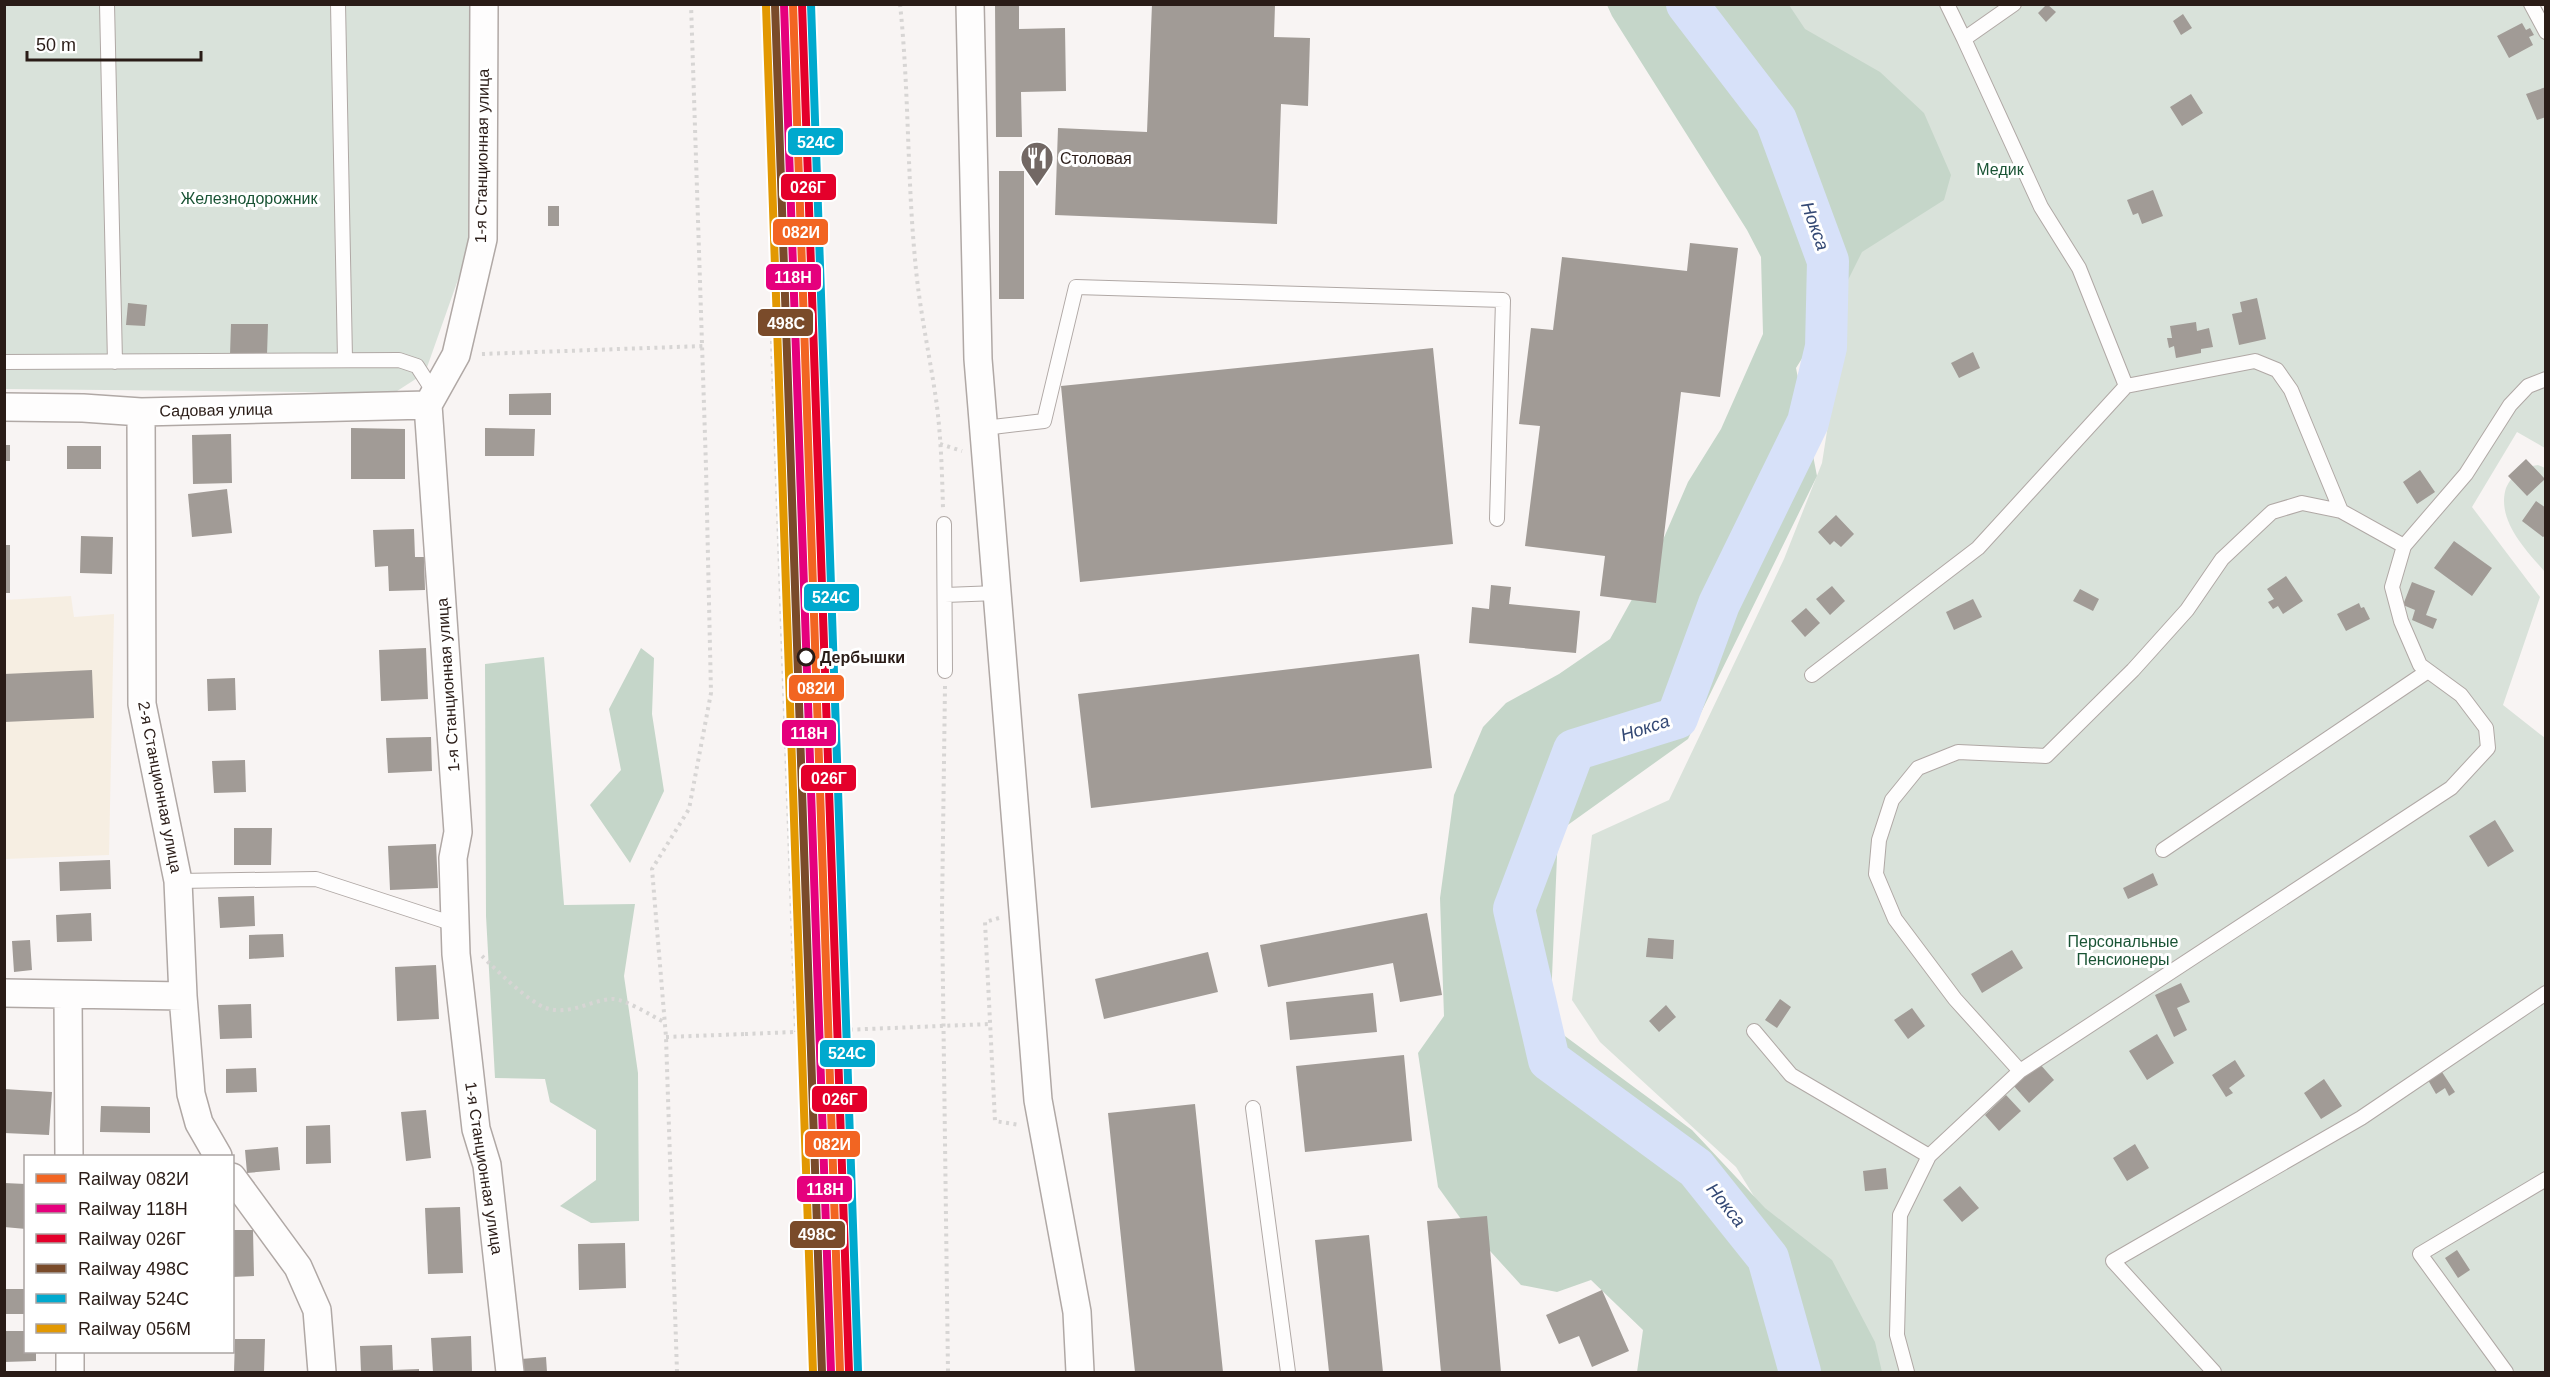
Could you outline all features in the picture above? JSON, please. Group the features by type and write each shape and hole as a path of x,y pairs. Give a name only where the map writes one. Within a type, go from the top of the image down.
{"street":[{"name":"1-я Станционная улица","path":"484,4 483,239 456,355 431,399 458,832 453,858 454,924 476,1129 487,1165 510,1372"},
{"path":"970,4 978,358 1038,1100 1077,1312 1080,1372"},
{"name":"Садовая улица","path":"4,407 83,408 141,412 431,399"},
{"name":"2-я Станционная улица","path":"141,412 142,704 178,881 183,996 191,1094 199,1123 217,1155"},
{"path":"4,993 183,996"},
{"path":"68,995 69,1155"},
{"path":"234,1180 298,1268 317,1310 322,1372"},
{"path":"70,1353 70,1372"}],"lane":[{"path":"107,4 115,362"},
{"path":"338,4 345,358"},
{"path":"1947,4 2041,207 2079,268 2126,386"},
{"path":"1964,39 2014,4"},
{"path":"2531,4 2546,32"},
{"path":"984,428 1044,421 1076,287 1503,300 1497,519"},
{"path":"4,362 345,358 399,360 417,366 431,399"},
{"path":"1812,675 1978,548 2126,386 2255,361 2277,370 2291,390 2341,511"},
{"path":"1907,1372 1897,1335 1900,1215 1929,1156 2020,1071 2451,788 2488,748 2486,728 2461,695 2420,665 2401,621 2392,587 2404,546 2466,474 2510,405 2528,386 2546,379"},
{"path":"2020,1071 1955,999 1895,919 1876,874 1879,840 1892,800 1918,768 1958,752 2046,756 2133,670 2187,610 2222,559 2272,512 2302,503 2341,511 2404,546"},
{"path":"944,524 945,671"},
{"path":"945,595 997,593"},
{"path":"2163,850 2428,671"},
{"path":"178,881 316,879 454,924"},
{"path":"2214,1372 2113,1261 2361,1118 2546,993"},
{"path":"1754,1030 1791,1075 1929,1156"},
{"path":"1253,1108 1288,1372"},
{"path":"2506,1372 2420,1254 2546,1179"}],"path":[{"path":"677,1372 666,1038 652,869 689,809 711,693 703,346 690,4"},
{"path":"900,4 904,44 908,182 927,352 936,400 944,524"},
{"path":"819,340 843,1030"},
{"path":"772,341 796,1032"},
{"path":"456,355 703,346"},
{"path":"940,444 962,450"},
{"path":"945,671 942,911 948,1372"},
{"path":"985,922 995,1121"},
{"path":"454,924 483,958 526,996 544,1008 563,1012 591,1003 616,999 665,1022"},
{"path":"666,1038 990,1024"}],"shaded area":[{"path":"71,596 74,617 114,614 109,855 5,859 5,600"}],"green space":[{"name":"Железнодорожник","path":"5,5 473,5 472,240 425,373 394,393 5,389"},
{"path":"1607,5 1789,5 1805,29 1880,72 1924,113 1951,175 1944,200 1862,252 1835,306 1796,368 1817,476 1688,739 1558,832 1550,1025 1692,1130 1765,1208 1832,1260 1875,1342 1882,1372 1637,1372 1643,1330 1591,1280 1557,1292 1521,1285 1461,1219 1438,1187 1418,1053 1444,1016 1440,898 1454,795 1483,727 1506,703 1559,674 1610,639 1656,556 1688,482 1721,429 1763,334 1761,257 1747,230"},
{"name":"Персональные Пенсионеры","path":"1758,5 2534,5 2546,32 2545,448 2517,432 2472,507 2540,597 2503,705 2545,738 2545,1372 1853,1372 1809,1286 1736,1167 1600,1042 1572,1000 1592,835 1669,800 1784,559 1822,463 1842,336 1833,114"},
{"path":"2538,465 2545,468 2545,572 2515,534 2505,512 2504,500 2507,485 2520,468"},
{"path":"641,648 654,658 652,714 664,791 630,863 590,805 621,770 609,709"},
{"path":"544,657 564,905 635,904 624,976 638,1073 639,1221 591,1223 560,1206 596,1180 596,1130 550,1102 545,1079 495,1078 486,916 485,664"}],"building":[{"path":"995,4 1019,4 1019,29 1065,28 1066,91 1021,92 1022,137 996,137"},
{"path":"1152,4 1275,5 1274,37 1310,38 1308,106 1281,104 1277,224 1055,215 1058,128 1147,132"},
{"path":"2047,4 2056,12 2046,22 2038,13"},
{"path":"2183,14 2192,28 2181,35 2173,21"},
{"path":"2522,23 2526,30 2530,28 2534,35 2529,37 2533,45 2509,58 2497,36"},
{"path":"2546,87 2546,117 2537,120 2526,94"},
{"path":"2191,94 2203,113 2182,126 2170,107"},
{"path":"999,171 1024,171 1024,299 999,299"},
{"path":"2153,190 2163,216 2142,224 2138,213 2133,215 2127,200"},
{"path":"548,206 559,206 559,226 548,226"},
{"path":"1690,243 1738,248 1720,397 1681,392 1656,603 1600,596 1605,556 1525,546 1540,426 1519,424 1531,328 1553,330 1562,257 1687,271"},
{"path":"2257,298 2266,339 2239,345 2232,314 2242,312 2240,302"},
{"path":"128,303 147,305 145,326 126,325"},
{"path":"2196,322 2197,331 2209,328 2213,347 2201,349 2201,353 2176,358 2174,346 2169,348 2167,338 2172,338 2170,326"},
{"path":"231,324 268,324 267,355 230,355"},
{"path":"1433,348 1453,544 1080,582 1061,386"},
{"path":"1973,352 1980,368 1959,378 1951,363"},
{"path":"551,393 551,415 509,415 509,394"},
{"path":"351,428 405,429 405,479 351,479"},
{"path":"485,428 535,429 534,456 485,456"},
{"path":"231,434 232,483 193,484 192,435"},
{"path":"4,445 10,445 10,461 4,461"},
{"path":"67,446 101,446 101,469 67,469"},
{"path":"2526,459 2545,479 2527,496 2508,476"},
{"path":"2420,470 2435,492 2417,504 2403,482"},
{"path":"227,489 232,533 192,537 188,494"},
{"path":"2536,501 2546,508 2546,535 2543,537 2522,521"},
{"path":"1836,515 1854,534 1841,547 1834,541 1830,545 1818,532"},
{"path":"414,529 415,557 424,557 425,590 389,591 388,566 375,567 373,530"},
{"path":"81,536 113,537 112,574 80,573"},
{"path":"2454,541 2492,568 2472,596 2434,568"},
{"path":"4,545 10,545 10,593 4,593"},
{"path":"2286,576 2303,601 2283,614 2278,606 2273,609 2268,602 2274,599 2267,589"},
{"path":"2412,582 2435,591 2426,615 2437,619 2433,629 2412,620 2415,610 2403,605"},
{"path":"1491,585 1511,587 1509,604 1580,611 1576,653 1469,643 1472,607 1489,609"},
{"path":"1832,586 1845,601 1830,615 1816,599"},
{"path":"2080,589 2099,599 2093,611 2073,601"},
{"path":"1973,599 1982,617 1954,630 1946,612"},
{"path":"2359,603 2361,608 2364,607 2370,619 2346,631 2337,614"},
{"path":"1806,608 1820,623 1805,637 1791,621"},
{"path":"426,648 428,699 381,701 379,650"},
{"path":"1419,654 1432,768 1091,808 1078,694"},
{"path":"92,670 94,718 4,722 4,674"},
{"path":"235,678 236,710 208,711 207,679"},
{"path":"431,737 432,771 388,773 386,738"},
{"path":"245,760 246,792 214,793 212,761"},
{"path":"2495,820 2514,851 2488,867 2469,836"},
{"path":"234,828 272,828 271,865 234,865"},
{"path":"436,844 438,888 390,890 388,846"},
{"path":"110,860 111,889 60,891 59,862"},
{"path":"2153,873 2158,885 2128,899 2123,888"},
{"path":"254,896 255,926 220,928 218,897"},
{"path":"91,913 92,941 57,942 56,915"},
{"path":"1427,913 1442,995 1400,1002 1393,963 1268,987 1260,945"},
{"path":"283,934 284,957 249,959 249,935"},
{"path":"1648,938 1674,940 1673,959 1646,957"},
{"path":"30,940 32,970 14,972 12,941"},
{"path":"2012,950 2023,968 1982,993 1971,974"},
{"path":"1208,952 1218,992 1104,1019 1095,979"},
{"path":"436,965 439,1019 397,1021 395,967"},
{"path":"2181,983 2190,1002 2177,1008 2187,1030 2174,1037 2155,995"},
{"path":"1373,993 1377,1032 1290,1040 1286,1002"},
{"path":"1780,999 1791,1007 1777,1028 1765,1020"},
{"path":"251,1004 252,1038 220,1039 218,1005"},
{"path":"1666,1005 1676,1017 1659,1032 1649,1021"},
{"path":"1912,1008 1925,1026 1908,1039 1894,1020"},
{"path":"2157,1034 2174,1063 2147,1080 2129,1051"},
{"path":"1404,1055 1412,1141 1305,1152 1296,1066"},
{"path":"2235,1060 2245,1076 2229,1088 2233,1093 2226,1097 2212,1075"},
{"path":"2039,1063 2054,1080 2029,1103 2013,1085"},
{"path":"256,1068 257,1092 226,1093 226,1069"},
{"path":"2442,1072 2455,1092 2449,1096 2445,1088 2436,1094 2428,1080"},
{"path":"2324,1079 2342,1106 2321,1119 2304,1093"},
{"path":"4,1089 52,1092 49,1135 4,1133"},
{"path":"2006,1095 2021,1111 1999,1131 1985,1115"},
{"path":"1195,1104 1223,1372 1135,1372 1108,1113"},
{"path":"101,1106 150,1107 150,1133 100,1132"},
{"path":"426,1110 431,1158 406,1161 401,1112"},
{"path":"330,1125 331,1163 306,1164 306,1126"},
{"path":"2135,1144 2149,1168 2127,1181 2113,1158"},
{"path":"278,1147 280,1170 247,1173 245,1150"},
{"path":"1886,1168 1888,1189 1865,1191 1863,1171"},
{"path":"4,1183 24,1184 24,1229 4,1227"},
{"path":"1960,1186 1979,1208 1962,1222 1943,1200"},
{"path":"460,1207 463,1273 428,1274 425,1208"},
{"path":"1487,1216 1501,1372 1441,1372 1427,1221"},
{"path":"234,1230 253,1230 254,1276 234,1277"},
{"path":"1369,1235 1383,1372 1329,1372 1315,1240"},
{"path":"625,1243 626,1288 579,1290 578,1244"},
{"path":"2457,1250 2470,1270 2458,1278 2445,1258"},
{"path":"4,1289 24,1289 24,1314 4,1314"},
{"path":"1602,1290 1629,1351 1592,1367 1579,1336 1559,1344 1546,1315"},
{"path":"4,1331 24,1331 24,1353 36,1353 36,1361 4,1362"},
{"path":"471,1336 472,1372 433,1372 431,1338"},
{"path":"235,1339 265,1339 264,1372 234,1372"},
{"path":"392,1345 393,1370 419,1369 419,1372 361,1372 360,1346"},
{"path":"546,1357 547,1372 522,1372 521,1359"}],"waterway":[{"name":"Нокса","path":"1687,4 1776,120 1828,261 1826,347 1808,422 1719,604 1677,718 1574,750 1514,909 1549,1060 1696,1168 1768,1258 1800,1372"}],"rail line":[{"name":"118Н","path":"784,4 831,1372"},
{"name":"082И","path":"793,4 840,1372"},
{"name":"026Г","path":"802,4 849,1372"},
{"name":"524С","path":"811,4 858,1371"},
{"name":"056М","path":"766,5 813,1372"},
{"name":"498С","path":"775,5 822,1372"}],"place":[{"name":"Столовая","path":"1037,187"},
{"name":"Дербышки","path":"806,657"}],"park label":[{"name":"Медик","path":"2000,169"}]}
